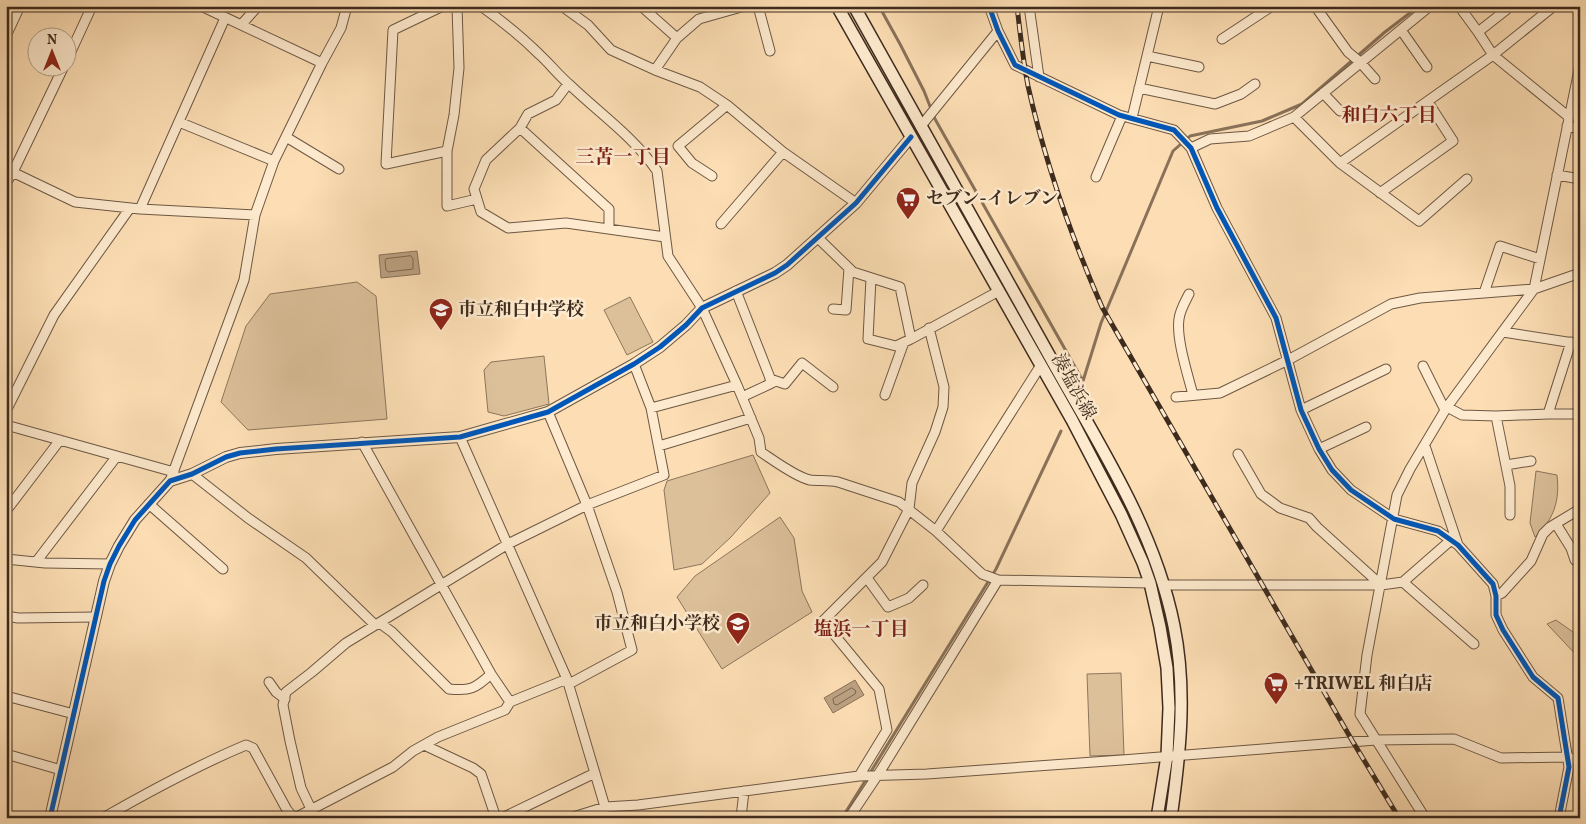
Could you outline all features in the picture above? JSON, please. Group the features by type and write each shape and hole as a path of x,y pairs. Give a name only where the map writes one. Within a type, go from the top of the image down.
{"main road":[{"name":"湊塩浜線","path":"837,6 1041,365 1122,514 1150,583 1167,668 1169,708 1167,756 1156,818"},
{"name":"湊塩浜線","path":"854,6 1117,474 1146,536 1163,585 1174,625 1179,656 1182,705 1180,755 1171,818"}],"street":[{"path":"6,36 20,6"},
{"path":"78,36 92,6"},
{"path":"201,6 322,64"},
{"path":"241,25 258,6"},
{"path":"50,818 110,564 135,520 172,477 244,280 255,215 274,161 341,28 347,6"},
{"path":"442,6 393,30 386,164 447,151"},
{"path":"457,6 459,68 454,115 447,151 447,206 477,199"},
{"path":"481,6 506,24 568,84 630,138 657,171 668,256 702,308 751,418 759,438 761,452 809,480 838,482 899,502 936,531 982,574 998,580 1150,583"},
{"path":"562,6 588,25 611,50 655,70 700,87 728,105 783,152 856,203"},
{"path":"641,6 677,38"},
{"path":"655,70 677,38 699,19 745,6"},
{"path":"758,6 770,51"},
{"path":"989,6 998,31 1015,65 1122,116 1174,130 1191,148 1217,208 1276,318 1301,410 1332,470 1351,490 1394,519 1438,531 1455,543 1493,584 1496,596 1496,614 1503,630 1533,677 1558,698 1569,767 1559,818"},
{"path":"1030,6 1039,77"},
{"path":"1132,118 1159,6"},
{"path":"1222,39 1272,6"},
{"path":"1315,6 1348,52 1375,79"},
{"path":"1191,148 1210,139 1249,136 1294,117 1430,6"},
{"path":"1459,6 1492,55 1568,121 1580,129"},
{"path":"1340,163 1492,55 1551,7"},
{"path":"1478,32 1506,10"},
{"path":"140,209 225,18"},
{"path":"1401,30 1427,67"},
{"path":"921,126 998,31"},
{"path":"1147,56 1199,67"},
{"path":"1425,818 1360,714 1367,655 1397,495 1410,468 1446,409 1534,289 1580,65"},
{"path":"6,183 10,171 58,78"},
{"path":"568,84 556,100 528,114 520,128 486,160 474,189 481,212 508,228 566,224 665,238"},
{"path":"1140,88 1215,104 1240,94 1255,84"},
{"path":"1323,93 1340,111"},
{"path":"1380,193 1454,141 1428,102"},
{"path":"712,176 692,163 678,146 728,105"},
{"path":"1096,177 1122,116"},
{"path":"1294,117 1340,163 1419,222 1467,179"},
{"path":"179,122 274,161"},
{"path":"520,128 609,209 609,230"},
{"path":"286,136 339,169"},
{"path":"6,425 117,456 172,477 192,474 226,457 240,453 362,442 460,437 548,412 634,364 673,336 702,308 775,273 818,238 856,203 911,137"},
{"path":"720,224 783,152"},
{"path":"10,171 74,202 140,209 255,215"},
{"path":"1557,175 1580,179"},
{"path":"6,411 54,315 130,208"},
{"path":"818,238 853,272 900,287 907,341 885,395"},
{"path":"1484,293 1500,246 1540,259"},
{"path":"833,309 846,310 849,268"},
{"path":"1176,397 1220,393 1288,360 1392,304 1420,298 1534,289 1580,273"},
{"path":"871,278 868,339 896,346 999,291"},
{"path":"736,291 772,383 742,397"},
{"path":"1189,294 1182,307 1179,319 1179,333 1193,396"},
{"path":"859,776 887,730 879,689 823,621 882,562 908,509 912,483 935,432 943,407 944,387 929,328"},
{"path":"1503,332 1575,343 1548,414"},
{"path":"770,379 785,384 802,363 833,388"},
{"path":"311,809 301,788 293,756 283,705 286,692 346,643 508,544 587,505 664,475 651,408 634,364"},
{"path":"936,531 1041,365"},
{"path":"1423,366 1446,409 1462,415 1580,414"},
{"path":"1301,410 1386,369"},
{"path":"651,408 737,385"},
{"path":"103,818 172,779 246,745 253,748 286,810 294,818 393,767 438,737 505,710 510,702 568,682 632,650 617,592 587,505 548,412"},
{"path":"1496,416 1510,486 1510,515"},
{"path":"659,446 751,418"},
{"path":"1320,449 1366,427"},
{"path":"460,437 568,682 605,807 603,818"},
{"path":"6,511 60,440"},
{"path":"362,442 440,585 491,674 510,702"},
{"path":"1425,446 1455,543"},
{"path":"1238,454 1261,494 1280,508 1309,518 1317,528 1381,584"},
{"path":"36,562 117,456"},
{"path":"1506,465 1531,461"},
{"path":"192,474 248,518 306,558 375,624 381,624 392,632 449,689 466,691 482,683 491,674"},
{"path":"149,504 222,570"},
{"path":"1496,596 1502,593 1531,562 1543,534 1580,508"},
{"path":"1556,524 1571,548 1575,560"},
{"path":"1163,585 1381,584 1403,582 1455,543"},
{"path":"6,559 36,562 110,564"},
{"path":"867,578 888,607 909,598 923,585"},
{"path":"849,818 998,580"},
{"path":"1403,582 1474,644"},
{"path":"6,616 18,618 96,617"},
{"path":"269,682 276,692 285,699"},
{"path":"6,696 74,714"},
{"path":"570,818 605,807 638,805 859,776 946,772 1376,740 1454,739 1501,758 1567,757 1580,760"},
{"path":"424,745 473,768 481,774 496,818"},
{"path":"6,754 62,770"},
{"path":"502,818 595,773"},
{"path":"740,818 744,791"}],"shaded area":[{"path":"357,282 376,296 387,419 248,430 221,402 246,326 270,294"},
{"path":"630,297 653,342 627,355 604,310"},
{"path":"544,356 549,404 504,416 488,412 484,370 491,362"},
{"path":"753,455 770,493 731,537 702,564 674,570 664,490 667,481"},
{"path":"1536,471 1557,475 1558,493 1551,516 1535,537 1530,523"},
{"path":"780,517 794,538 802,591 812,612 722,669 677,597 695,576"},
{"path":"1556,620 1580,637 1580,659 1547,624"},
{"path":"1121,673 1124,755 1090,756 1087,674"}],"water":[{"path":"417,251 420,274 381,278 379,255"},
{"path":"855,680 864,695 833,713 824,698"}],"waterway":[{"path":"879,6 924,91 935,119 1083,381"},
{"path":"1083,381 1101,323 1173,151 1190,136 1262,121 1302,104 1385,32 1419,6"},
{"path":"870,773 996,569 1061,431"},
{"path":"842,818 867,778"}],"railway":[{"path":"1017,6 1028,86 1042,143 1069,226 1102,307 1353,742 1399,818"}],"cycle path":[{"path":"989,6 998,31 1015,65 1119,115 1174,130 1191,148 1217,208 1276,318 1301,410 1319,449 1332,470 1351,490 1394,519 1438,531 1458,545 1493,584 1496,596 1496,615 1503,630 1533,677 1558,698 1569,767 1559,818"},
{"path":"50,818 104,581 110,564 135,520 170,481 192,474 226,457 240,453 460,437 548,412 634,364 660,347 686,325 702,308 775,273 787,265 856,203 911,137"}],"place":[{"name":"セブン-イレブン","path":"908,220"},
{"name":"市立和白中学校","path":"441,331"},
{"name":"市立和白小学校","path":"738,645"},
{"name":"+TRIWEL 和白店","path":"1276,705"}],"district":[{"name":"和白六丁目","path":"1389,116"},
{"name":"三苫一丁目","path":"623,158"},
{"name":"塩浜一丁目","path":"861,630"}]}
